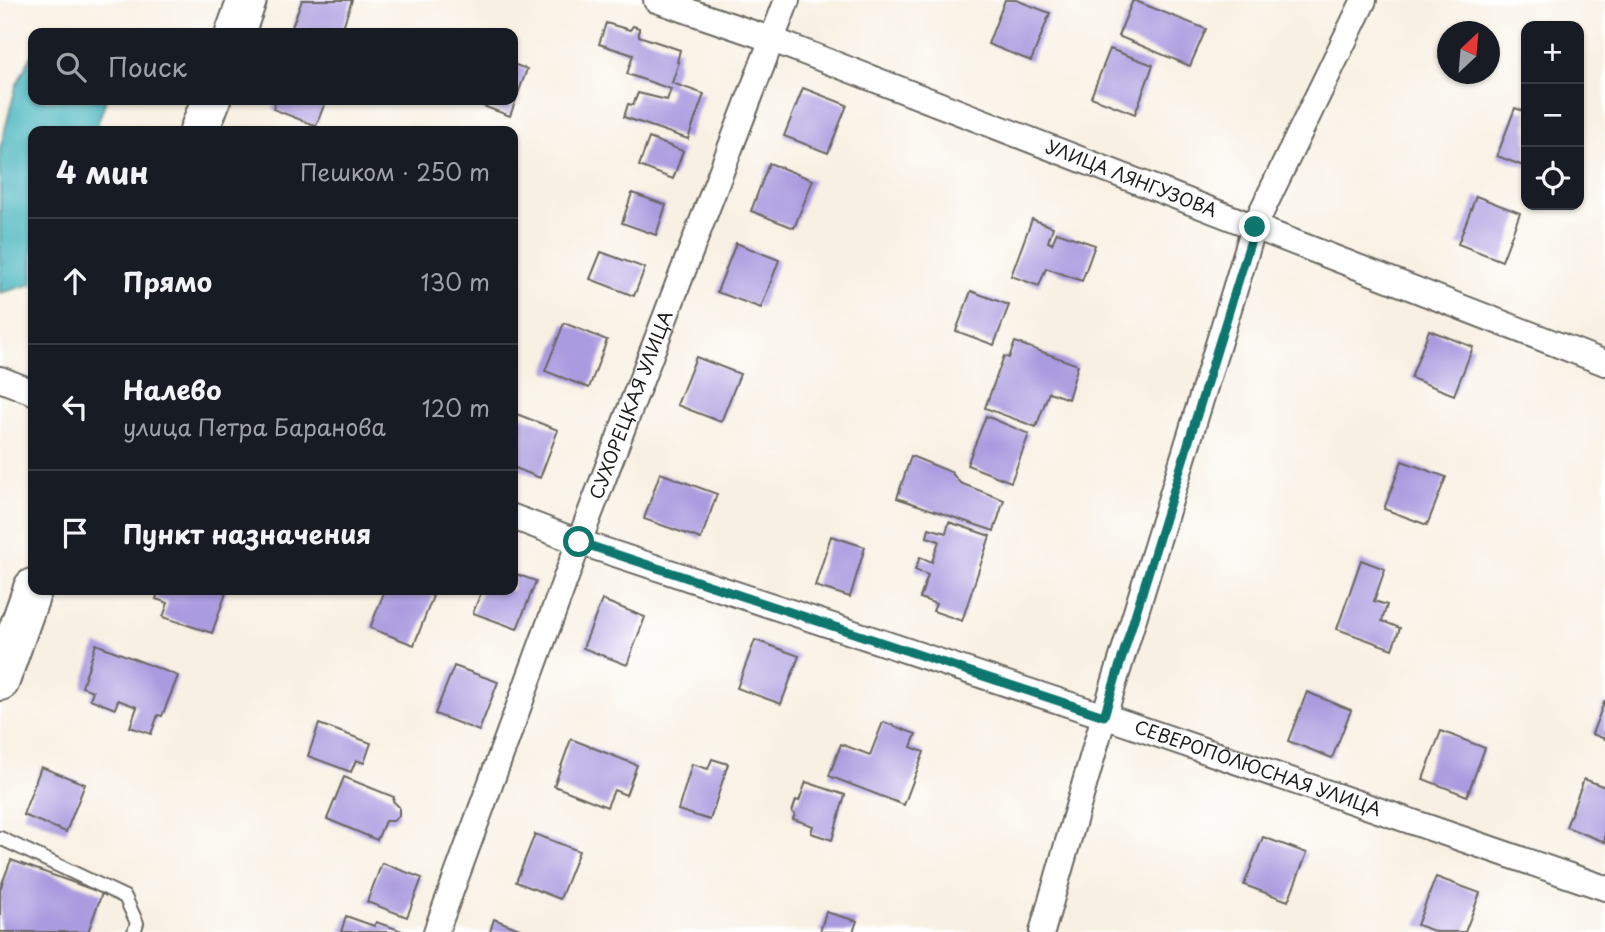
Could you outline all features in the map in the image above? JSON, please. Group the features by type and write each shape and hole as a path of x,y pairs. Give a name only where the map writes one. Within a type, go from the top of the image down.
{"main road":[{"path":"237,28 247,0"},
{"path":"201,126 209,105"},
{"path":"0,681 31,595"}],"street":[{"name":"УЛИЦА ЛЯНГУЗОВА","path":"656,0 773,40 1605,363"},
{"name":"СУХОРЕЦКАЯ УЛИЦА","path":"436,932 579,542 787,0"},
{"path":"1042,932 1104,716 1255,227 1364,0"},
{"path":"0,379 28,389"},
{"name":"СЕВЕРОПОЛЮСНАЯ УЛИЦА","path":"518,519 579,542 1104,716 1605,888"}],"lane":[{"path":"0,838 125,897 137,923 134,932"}],"water":[{"path":"28,62 28,105 104,105 97,126 28,126 28,285 0,293 0,149 16,86"}],"building":[{"path":"302,0 352,0 343,28 292,27"},
{"path":"1005,0 1016,0 1050,13 1031,61 988,44"},
{"path":"1133,0 1206,29 1190,66 1118,36"},
{"path":"606,23 630,30 633,26 639,28 639,36 680,50 672,83 704,94 688,139 624,117 628,104 633,105 638,93 667,100 671,89 627,74 633,55 599,44"},
{"path":"1110,49 1153,65 1135,114 1091,97"},
{"path":"518,66 527,69 518,94"},
{"path":"803,88 847,105 828,153 784,136"},
{"path":"274,105 324,105 316,126 273,109"},
{"path":"480,105 514,105 510,116"},
{"path":"1515,108 1521,110 1521,165 1497,156"},
{"path":"649,138 683,151 673,179 639,166"},
{"path":"769,163 813,180 794,228 751,211"},
{"path":"632,193 666,205 656,235 622,223"},
{"path":"1476,196 1520,213 1502,261 1458,244"},
{"path":"1032,219 1053,227 1048,242 1052,244 1057,232 1095,245 1082,281 1046,268 1039,286 1011,276"},
{"path":"736,243 779,260 761,308 717,292"},
{"path":"601,252 645,268 634,296 590,279"},
{"path":"971,291 1009,305 994,345 956,331"},
{"path":"564,323 607,340 589,388 545,371"},
{"path":"1429,330 1473,347 1454,395 1411,378"},
{"path":"1015,342 1078,365 1068,399 1049,392 1036,427 985,408 1004,356 1009,358"},
{"path":"696,357 740,374 721,422 677,405"},
{"path":"518,415 558,430 540,478 518,469"},
{"path":"986,416 1029,434 1011,482 967,465"},
{"path":"911,456 951,472 960,483 1004,500 994,531 897,498"},
{"path":"1402,461 1446,477 1427,525 1384,509"},
{"path":"660,473 717,494 701,539 644,519"},
{"path":"949,522 990,536 962,621 933,611 936,604 920,598 928,575 915,570 920,557 932,562 939,541 927,537 929,528 946,533"},
{"path":"831,536 865,547 850,597 815,586"},
{"path":"1361,560 1385,569 1374,601 1387,605 1382,621 1400,628 1392,649 1337,629"},
{"path":"518,575 536,581 517,629 473,613 480,595 518,595"},
{"path":"157,595 225,595 212,633 163,617 168,603 156,599"},
{"path":"383,595 433,596 414,645 370,628"},
{"path":"602,600 645,617 627,665 583,648"},
{"path":"755,640 799,656 781,704 737,688"},
{"path":"96,644 178,676 162,716 158,715 151,734 130,727 137,707 118,700 115,709 90,699 93,691 82,687"},
{"path":"454,666 498,682 479,731 435,714"},
{"path":"1307,692 1351,710 1332,758 1288,741"},
{"path":"1605,700 1605,739 1592,734"},
{"path":"883,722 916,734 911,747 924,752 904,805 829,776 841,744 870,755"},
{"path":"319,724 371,743 364,763 356,760 351,772 308,756"},
{"path":"1441,731 1485,748 1467,796 1423,779"},
{"path":"571,739 637,765 626,795 614,790 607,807 554,786"},
{"path":"712,759 728,764 710,820 678,810 692,764 708,769"},
{"path":"41,767 85,784 66,832 23,815"},
{"path":"344,777 394,797 393,801 399,807 399,816 393,821 385,821 377,840 327,819"},
{"path":"1584,779 1605,787 1605,842 1566,827"},
{"path":"806,782 845,795 832,840 811,833 813,826 793,819 796,800 799,801"},
{"path":"535,834 579,851 560,899 516,882"},
{"path":"1263,837 1307,853 1288,901 1244,885"},
{"path":"11,860 102,893 88,932 0,932 0,889"},
{"path":"382,863 422,878 407,917 367,902"},
{"path":"1436,877 1480,893 1465,932 1437,932 1417,925"},
{"path":"826,912 857,921 853,932 820,932"},
{"path":"346,916 374,926 376,922 405,932 341,932"},
{"path":"494,919 527,932 490,932"}],"route":[{"path":"579,542 1104,716 1255,227"}]}
